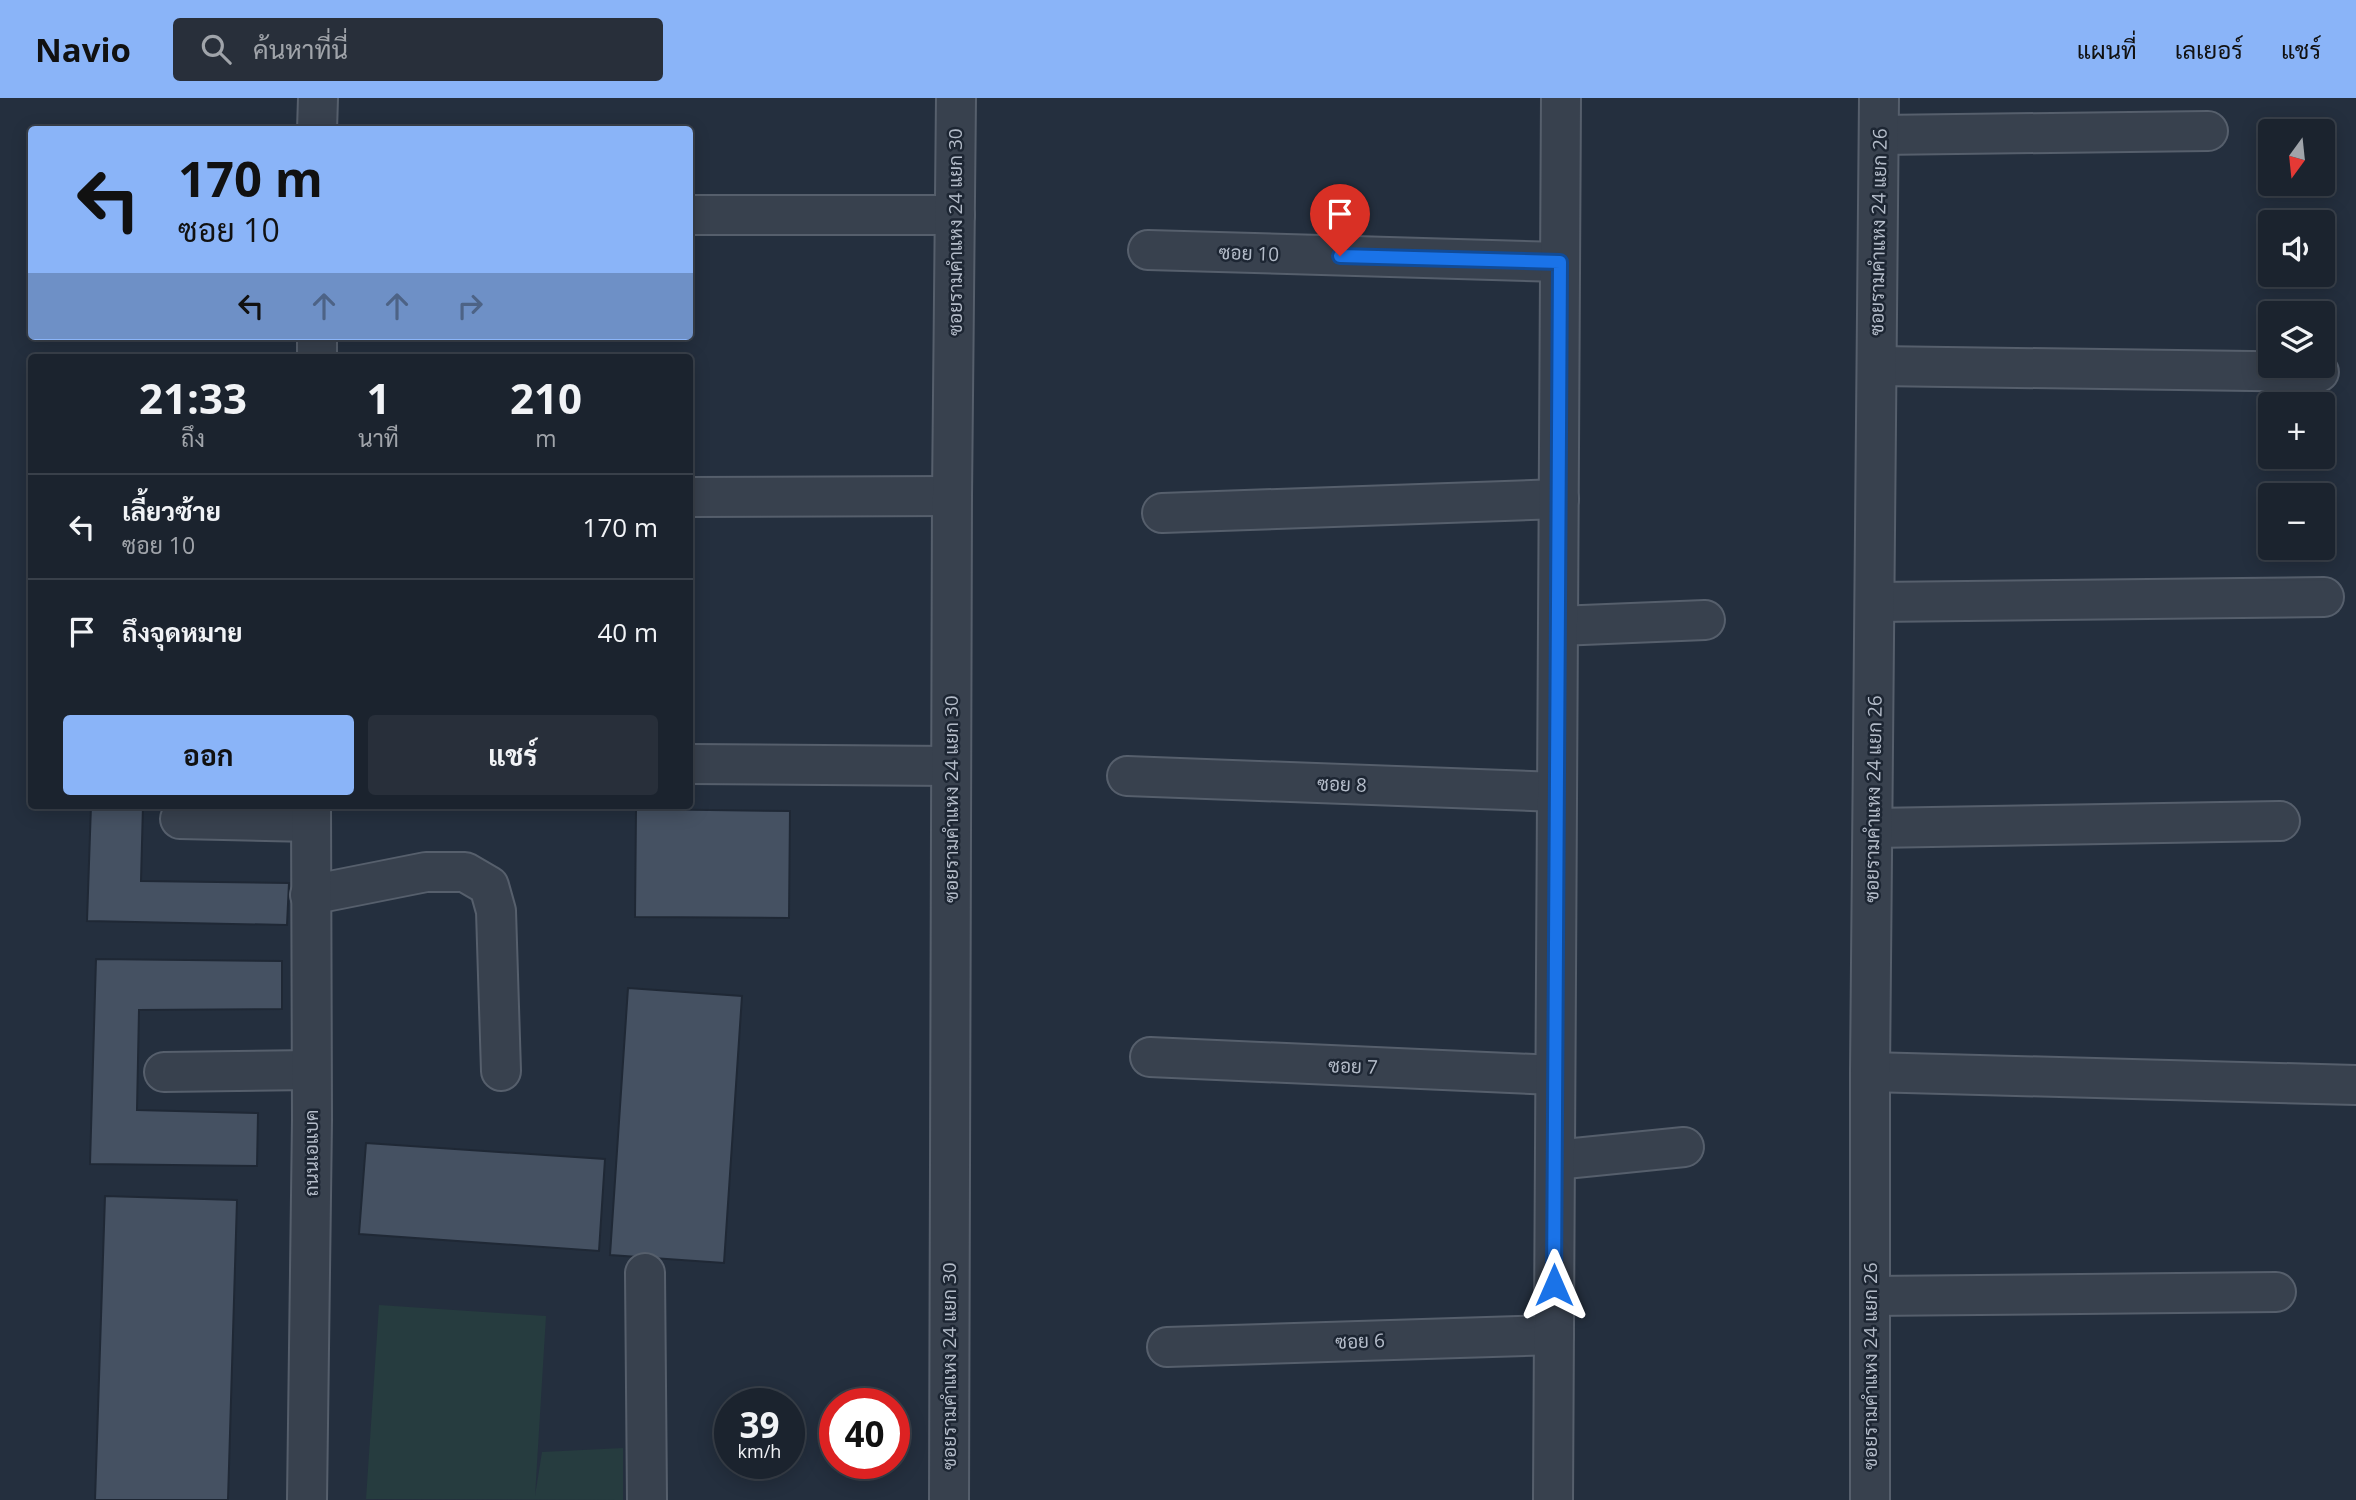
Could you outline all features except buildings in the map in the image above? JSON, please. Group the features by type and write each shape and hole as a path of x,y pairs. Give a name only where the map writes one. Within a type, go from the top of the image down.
{"street":[{"path":"317,126 318,98"},
{"name":"ซอยรามคำแหง 24 แยก 30","path":"949,1500 956,98"},
{"path":"1553,1500 1561,98"},
{"path":"1879,116 2208,131"},
{"name":"ซอยรามคำแหง 24 แยก 26","path":"1870,1500 1870,1072 1879,116"},
{"path":"693,215 955,215"},
{"name":"ซอย 10","path":"1148,250 1560,262"},
{"path":"1877,366 2258,371"},
{"path":"693,497 952,496"},
{"path":"1162,513 1559,499"},
{"path":"1876,603 2324,597"},
{"path":"1558,626 1705,620"},
{"path":"693,764 951,766"},
{"name":"ซอย 8","path":"1127,776 1557,792"},
{"path":"180,818 311,814"},
{"name":"ถนนเอแบค","path":"307,1500 311,814"},
{"path":"1873,828 2280,821"},
{"path":"310,895 426,872 465,872 489,886 496,911 501,1071"},
{"name":"ซอย 7","path":"1150,1057 1555,1075"},
{"path":"164,1072 311,1070"},
{"path":"1870,1072 2356,1085"},
{"path":"1555,1160 1684,1147"},
{"path":"645,1273 647,1500"},
{"path":"1870,1296 2276,1292"},
{"name":"ซอย 6","path":"1167,1347 1554,1335"}],"green space":[{"path":"379,1305 546,1316 535,1496 542,1452 623,1448 623,1500 366,1499"}],"route":[{"path":"1340,256 1560,262 1554,1285"}]}
